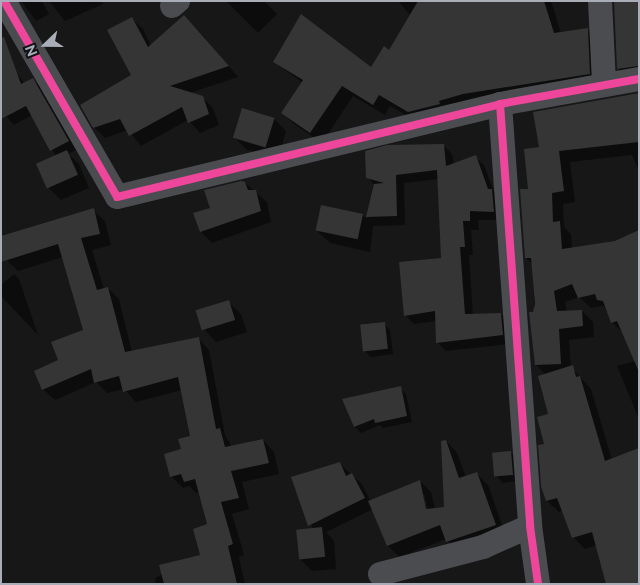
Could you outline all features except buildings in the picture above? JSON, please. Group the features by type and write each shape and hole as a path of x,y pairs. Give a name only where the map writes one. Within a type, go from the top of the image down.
{"street":[{"path":"4,1 117,197 500,104 604,84 639,80"},
{"path":"600,1 604,84"},
{"path":"500,104 530,526 538,584"},
{"path":"380,574 483,547 530,526"}],"cycle path":[{"path":"4,1 117,197 500,104 639,79"},
{"path":"500,104 530,526 538,584"}]}
